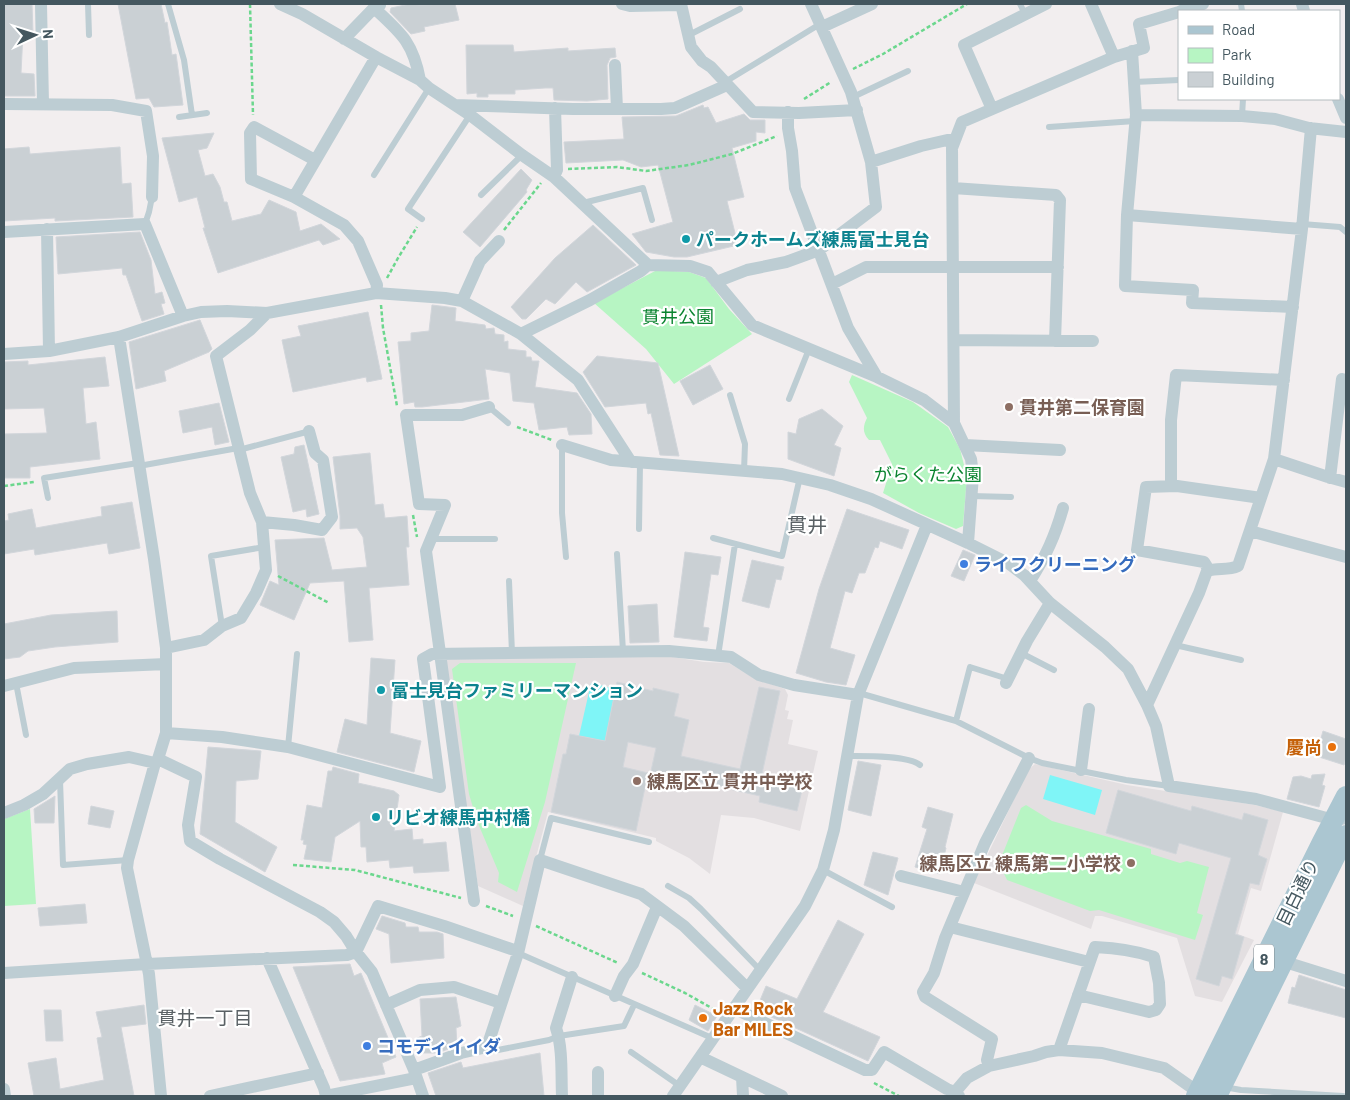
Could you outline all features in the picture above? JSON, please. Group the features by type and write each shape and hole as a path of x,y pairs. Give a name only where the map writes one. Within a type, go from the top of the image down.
{"main road":[{"name":"目白通り","path":"1208,1093 1282,961 1342,824 1346,796"},
{"name":"目白通り","path":"1208,1093 1342,824"}],"street":[{"path":"41,4 43,104"},
{"path":"280,4 302,14 424,84 470,115 522,155 552,175 648,265"},
{"path":"622,4 630,6 681,4 690,47 754,112 857,110"},
{"path":"716,282 747,270 786,262 819,250 876,207 871,162 853,97 811,4"},
{"path":"821,26 872,4"},
{"path":"992,109 964,45 1022,9 1046,4"},
{"path":"1092,4 1114,57"},
{"path":"1186,10 1203,4"},
{"path":"344,39 375,5 402,34 416,61 424,84"},
{"path":"954,423 952,148 962,122 1114,57 1144,48 1139,24 1178,13"},
{"path":"1132,51 1135,118 1127,215 1125,286 1193,290 1192,303 1293,307"},
{"path":"294,197 376,57"},
{"path":"615,65 617,109"},
{"path":"455,105 617,109 675,108 726,84"},
{"path":"1338,100 1346,118"},
{"path":"4,104 112,104 146,111 153,156 152,197"},
{"path":"552,175 557,170 554,108"},
{"path":"788,112 795,188 848,328 877,377"},
{"path":"1135,118 1242,116 1346,132"},
{"path":"315,160 254,127 250,133 251,179 294,197 344,225 358,241 376,285 376,293"},
{"path":"1209,570 1232,569 1238,566 1274,459 1293,307 1311,128"},
{"path":"871,162 921,146 956,138"},
{"path":"953,188 1056,195 1060,200 1055,341"},
{"path":"1127,215 1302,226"},
{"path":"4,232 145,224 183,316"},
{"path":"47,229 49,351"},
{"path":"462,301 480,261 498,238"},
{"path":"521,334 590,300 641,271 648,265 690,266 708,272 752,326 877,377 924,400 954,423 965,445 973,475 968,543"},
{"path":"832,284 866,267 1058,267"},
{"path":"4,354 49,351 119,337 183,316 202,312 267,313 376,293 445,298 462,301 521,334 578,380 636,463"},
{"path":"166,648 204,640 222,626 241,618 256,593 266,570 262,522 250,493 216,356 250,330 267,313"},
{"path":"119,337 166,648 166,733 156,761 127,868 147,964 161,1096"},
{"path":"954,340 1093,341"},
{"path":"1171,486 1171,420 1176,376 1284,380"},
{"path":"1330,478 1342,379 1346,380"},
{"path":"474,901 426,551 445,505 419,504 406,416 462,415 490,407"},
{"path":"262,522 322,530 332,517 323,460 315,453 312,430"},
{"path":"562,445 611,460 800,477 871,499 968,543 1008,563 1030,581 1050,603 1105,647 1128,669 1156,726 1169,786 1256,799 1342,824"},
{"path":"965,445 1060,450"},
{"path":"1274,459 1346,482"},
{"path":"1209,570 1204,562 1137,550 1146,486 1171,486 1261,498"},
{"path":"1030,581 1043,561 1055,536 1063,508"},
{"path":"677,1091 805,906 823,870 834,830 859,694 926,525"},
{"path":"1250,531 1346,557"},
{"path":"1147,705 1209,570"},
{"path":"1007,681 1050,603"},
{"path":"166,733 222,737 288,747 440,787 423,659 432,654 669,651 730,657 759,675 794,685 859,694"},
{"path":"10,684 74,668 166,664"},
{"path":"1081,770 1090,709"},
{"path":"4,813 24,805 43,794 70,769 102,761 129,758 156,761 196,777 188,825 190,841 320,912 340,929 372,972 415,1074 422,1096"},
{"path":"988,1066 987,1060 992,1039 924,997 924,992 934,973 950,926 985,843 1029,758"},
{"path":"267,958 318,1073 326,1096 415,1074 461,1053 487,1047 518,952 540,860 641,894 684,926 747,988"},
{"path":"901,876 964,892"},
{"path":"4,974 147,964 347,955 356,952 378,906 444,926 518,952"},
{"path":"615,996 658,907"},
{"path":"950,926 1090,962"},
{"path":"1060,1050 1078,995 1095,947 1116,948 1154,957 1159,983 1160,1004 1156,1010 1150,1012 1078,995"},
{"path":"1282,961 1346,981"},
{"path":"562,1096 559,1036 556,1028 572,977"},
{"path":"386,1005 420,990 454,987 501,1003"},
{"path":"730,1012 865,1070 872,1070 884,1052 957,1094 967,1078 988,1066 1060,1050 1102,1053 1164,1068 1208,1093"},
{"path":"700,1057 782,1096"},
{"path":"598,1072 598,1096"},
{"path":"210,1096 318,1073"},
{"path":"742,1077 743,1096"},
{"path":"4,1090 5,1096"}],"lane":[{"path":"88,4 90,35"},
{"path":"168,4 184,60 192,115"},
{"path":"687,36 740,9"},
{"path":"726,84 821,26"},
{"path":"853,97 908,71"},
{"path":"1134,82 1178,80"},
{"path":"374,175 424,84"},
{"path":"1242,116 1243,100"},
{"path":"179,116 207,113"},
{"path":"422,219 408,209 470,115"},
{"path":"1048,127 1135,118"},
{"path":"481,194 522,155"},
{"path":"583,203 643,188 652,220"},
{"path":"145,224 152,197"},
{"path":"1302,226 1340,227 1346,232"},
{"path":"789,399 809,349"},
{"path":"730,395 745,444 744,472"},
{"path":"490,407 508,423"},
{"path":"48,498 44,478 238,449 312,430"},
{"path":"562,445 562,514 566,556"},
{"path":"636,463 639,529"},
{"path":"713,538 782,556 800,477"},
{"path":"971,496 1012,497"},
{"path":"431,539 495,539"},
{"path":"718,656 735,544"},
{"path":"222,626 211,556 264,547"},
{"path":"617,554 623,651"},
{"path":"508,581 512,653"},
{"path":"1175,645 1241,660"},
{"path":"1021,653 1054,670"},
{"path":"288,747 297,654"},
{"path":"956,721 970,668 1007,681"},
{"path":"10,684 26,735"},
{"path":"859,694 956,721 1042,763 1169,786"},
{"path":"847,756 890,758 915,762 920,766"},
{"path":"60,778 63,865 128,860"},
{"path":"540,860 551,818 649,842"},
{"path":"823,870 892,907"},
{"path":"668,886 688,898 701,909 760,970"},
{"path":"518,952 712,1038"},
{"path":"487,1047 492,1051 548,1040 559,1036 624,1026 634,1005"},
{"path":"631,1052 677,1091"},
{"path":"1208,1093 1241,1090 1342,1096"}],"path":[{"path":"250,4 254,127"},
{"path":"498,238 552,175"},
{"path":"385,282 422,219"},
{"path":"508,423 562,445"},
{"path":"4,486 40,482 44,478"},
{"path":"266,570 299,585 329,603"},
{"path":"294,864 355,870 474,901 651,976 730,1012"}],"shaded area":[{"name":"練馬区立 貫井中学校","path":"660,655 704,662 729,663 755,679 785,689 788,695 785,710 789,711 787,719 793,720 788,744 818,751 800,831 754,818 721,815 710,874 689,858 656,841 656,838 548,812 523,906 478,886 445,662 447,657"},
{"path":"1035,764 1127,785 1255,805 1283,812 1261,891 1251,888 1238,934 1254,940 1222,1002 1195,996 1177,938 1102,916 1095,916 1091,929 974,883 1028,770"}],"green space":[{"name":"貫井公園","path":"657,270 689,272 706,278 729,309 752,334 674,384 646,349 594,303"},
{"name":"がらくた公園","path":"852,375 913,402 948,427 960,449 967,477 963,526 956,529 919,513 883,493 892,464 880,440 869,440 865,435 864,427 867,418 849,382"},
{"path":"460,663 576,663 545,802 517,892 498,882 499,873 477,821 469,794 452,669"},
{"path":"1026,805 1052,821 1151,849 1151,854 1180,863 1187,861 1209,867 1197,913 1203,915 1195,940 1099,910 1090,911 1007,880 999,863 1021,808"},
{"path":"30,809 36,904 4,906 4,819"}],"water":[{"path":"591,683 616,689 605,741 579,736"},
{"path":"1050,775 1102,790 1095,815 1043,799"}],"building":[{"path":"4,4 32,4 33,33 23,33 21,73 34,74 35,96 4,96"},
{"path":"118,4 161,4 165,23 167,22 172,55 176,54 183,105 154,107 149,98 136,99"},
{"path":"410,4 455,4 459,20 424,27 425,31 411,34 390,12 391,8"},
{"path":"466,45 513,45 514,52 568,48 568,51 615,48 616,57 610,58 607,65 608,99 587,101 554,100 553,88 515,90 515,94 488,94 488,97 477,97 477,93 467,94"},
{"path":"703,105 704,108 708,107 716,123 744,114 750,120 765,120 765,133 756,132 756,141 732,148 744,197 727,201 738,245 687,257 674,257 646,252 632,234 673,222 658,165 641,167 623,160 566,163 564,142 624,139 622,117 676,116"},
{"path":"214,133 207,148 198,150 205,176 213,174 220,187 224,202 227,202 232,221 261,214 269,200 296,212 300,231 321,224 340,239 323,245 319,240 218,273 203,228 205,228 197,197 179,202 162,138"},
{"path":"29,147 30,154 120,147 122,184 131,183 133,217 55,221 55,218 4,221 4,149"},
{"path":"521,169 532,180 526,190 527,192 480,247 463,232"},
{"path":"593,225 636,265 587,292 576,282 555,304 546,299 526,319 522,319 511,307 555,258"},
{"path":"140,232 151,260 155,294 162,292 165,303 161,304 164,314 142,321 126,275 123,275 122,268 58,274 56,237"},
{"path":"432,305 456,308 455,321 485,325 486,329 494,328 495,334 504,335 504,342 508,341 508,349 526,351 526,357 531,357 532,361 539,361 535,387 577,393 591,414 592,434 569,435 567,427 539,430 534,403 513,401 510,373 485,369 489,399 422,407 415,407 414,402 404,404 398,342 411,341 411,333 429,331"},
{"path":"368,312 382,379 367,382 366,377 293,392 282,340 301,336 298,326"},
{"path":"200,320 212,349 164,371 166,381 136,389 129,342"},
{"path":"597,356 658,363 679,456 660,455 651,413 648,414 646,403 605,407 583,372"},
{"path":"105,357 109,386 83,388 86,424 96,422 100,459 30,467 30,478 4,478 4,434 47,433 44,408 4,409 4,362 28,361 28,365"},
{"path":"710,365 723,389 693,405 680,381"},
{"path":"219,403 229,442 215,445 212,427 183,433 179,411"},
{"path":"822,409 843,426 834,445 841,448 834,476 788,459 788,432 796,434 799,419"},
{"path":"304,445 319,514 307,517 306,509 293,512 281,457 294,454 295,447"},
{"path":"370,453 375,505 383,504 385,518 407,516 409,547 406,547 409,585 369,588 373,640 349,642 344,581 310,583 294,620 260,605 270,581 279,585 275,540 324,538 332,570 367,567 363,537 357,528 340,529 333,457"},
{"path":"132,502 140,548 109,554 107,543 35,555 34,549 4,554 4,521 9,520 8,514 32,509 36,528 102,516 101,507"},
{"path":"847,509 909,530 902,549 880,541 878,548 875,547 865,573 859,573 852,593 845,591 830,648 855,655 846,685 826,682 796,673 819,589"},
{"name":"ライフクリーニング","path":"963,550 975,555 964,581 951,576"},
{"path":"685,552 721,557 718,575 711,574 703,627 709,628 707,641 674,637"},
{"path":"752,560 784,567 781,580 776,579 769,608 742,601"},
{"path":"657,604 659,642 630,643 628,606"},
{"path":"117,611 118,642 28,651 20,657 4,659 4,624 51,615"},
{"name":"富士見台ファミリーマンション","path":"371,658 395,660 390,733 421,741 414,772 337,752 345,719 367,725"},
{"path":"617,682 653,691 653,688 679,694 674,716 689,720 681,756 740,769 759,687 780,691 762,774 794,781 793,787 802,790 797,811 759,802 760,796 651,771 656,748 628,742 623,767 648,773 636,831 551,812 563,754 566,754 570,734 605,741"},
{"name":"慶尚","path":"1323,731 1346,739 1344,765 1316,756"},
{"path":"208,747 261,751 258,779 236,781 235,822 277,847 265,872 200,834"},
{"path":"858,761 881,765 871,816 848,810"},
{"path":"333,767 359,774 358,783 394,791 399,795 394,831 412,829 413,840 423,839 423,844 446,842 449,871 414,873 413,866 390,868 389,860 367,862 366,847 361,847 360,821 335,837 331,862 304,859 307,845 303,844 304,840 301,840 307,805 322,808 328,771 332,771"},
{"path":"1325,774 1322,785 1325,786 1319,807 1287,799 1293,777 1301,776 1311,779 1312,775"},
{"path":"1118,790 1191,811 1192,806 1242,820 1244,813 1268,820 1258,855 1267,859 1259,885 1250,883 1235,934 1244,937 1232,979 1222,976 1219,986 1196,979 1231,858 1179,843 1176,854 1106,833"},
{"path":"55,796 54,823 35,823 34,809"},
{"path":"91,806 114,811 110,828 88,824"},
{"path":"928,807 953,814 940,874 915,867 927,829 922,827"},
{"path":"873,852 898,858 888,895 864,885"},
{"path":"85,904 87,923 40,926 38,908"},
{"path":"382,916 405,923 406,927 418,927 419,932 443,934 444,958 391,963 389,934 376,929"},
{"path":"838,920 864,934 823,1012 880,1037 868,1061 756,1010 766,986 797,999"},
{"path":"350,964 354,976 361,973 396,1057 382,1063 385,1074 340,1081 293,967"},
{"path":"1299,975 1346,990 1346,1018 1288,1003 1292,987 1295,988"},
{"path":"456,997 461,1026 456,1028 457,1046 437,1053 421,1053 415,1039 422,1036 420,999"},
{"path":"144,1005 146,1024 121,1027 134,1096 34,1096 28,1063 56,1058 60,1089 104,1080 97,1038 102,1037 96,1012"},
{"name":"Jazz Rock Bar MILES","path":"695,1005 717,1016 708,1031 689,1020"},
{"path":"44,1010 61,1010 63,1041 46,1041"},
{"path":"540,1053 544,1096 436,1096 428,1073 461,1062 463,1068"}],"place":[{"name":"パークホームズ練馬富士見台","path":"686,239"},
{"name":"貫井第二保育園","path":"1009,407"},
{"name":"ライフクリーニング","path":"964,564"},
{"name":"富士見台ファミリーマンション","path":"381,690"},
{"name":"慶尚","path":"1332,747"},
{"name":"練馬区立 貫井中学校","path":"637,781"},
{"name":"リビオ練馬中村橋","path":"376,817"},
{"name":"練馬区立 練馬第二小学校","path":"1131,863"},
{"name":"Jazz Rock Bar MILES","path":"703,1018"},
{"name":"コモディイイダ","path":"367,1046"}],"district":[{"name":"貫井","path":"807,524"},
{"name":"貫井一丁目","path":"205,1017"}]}
